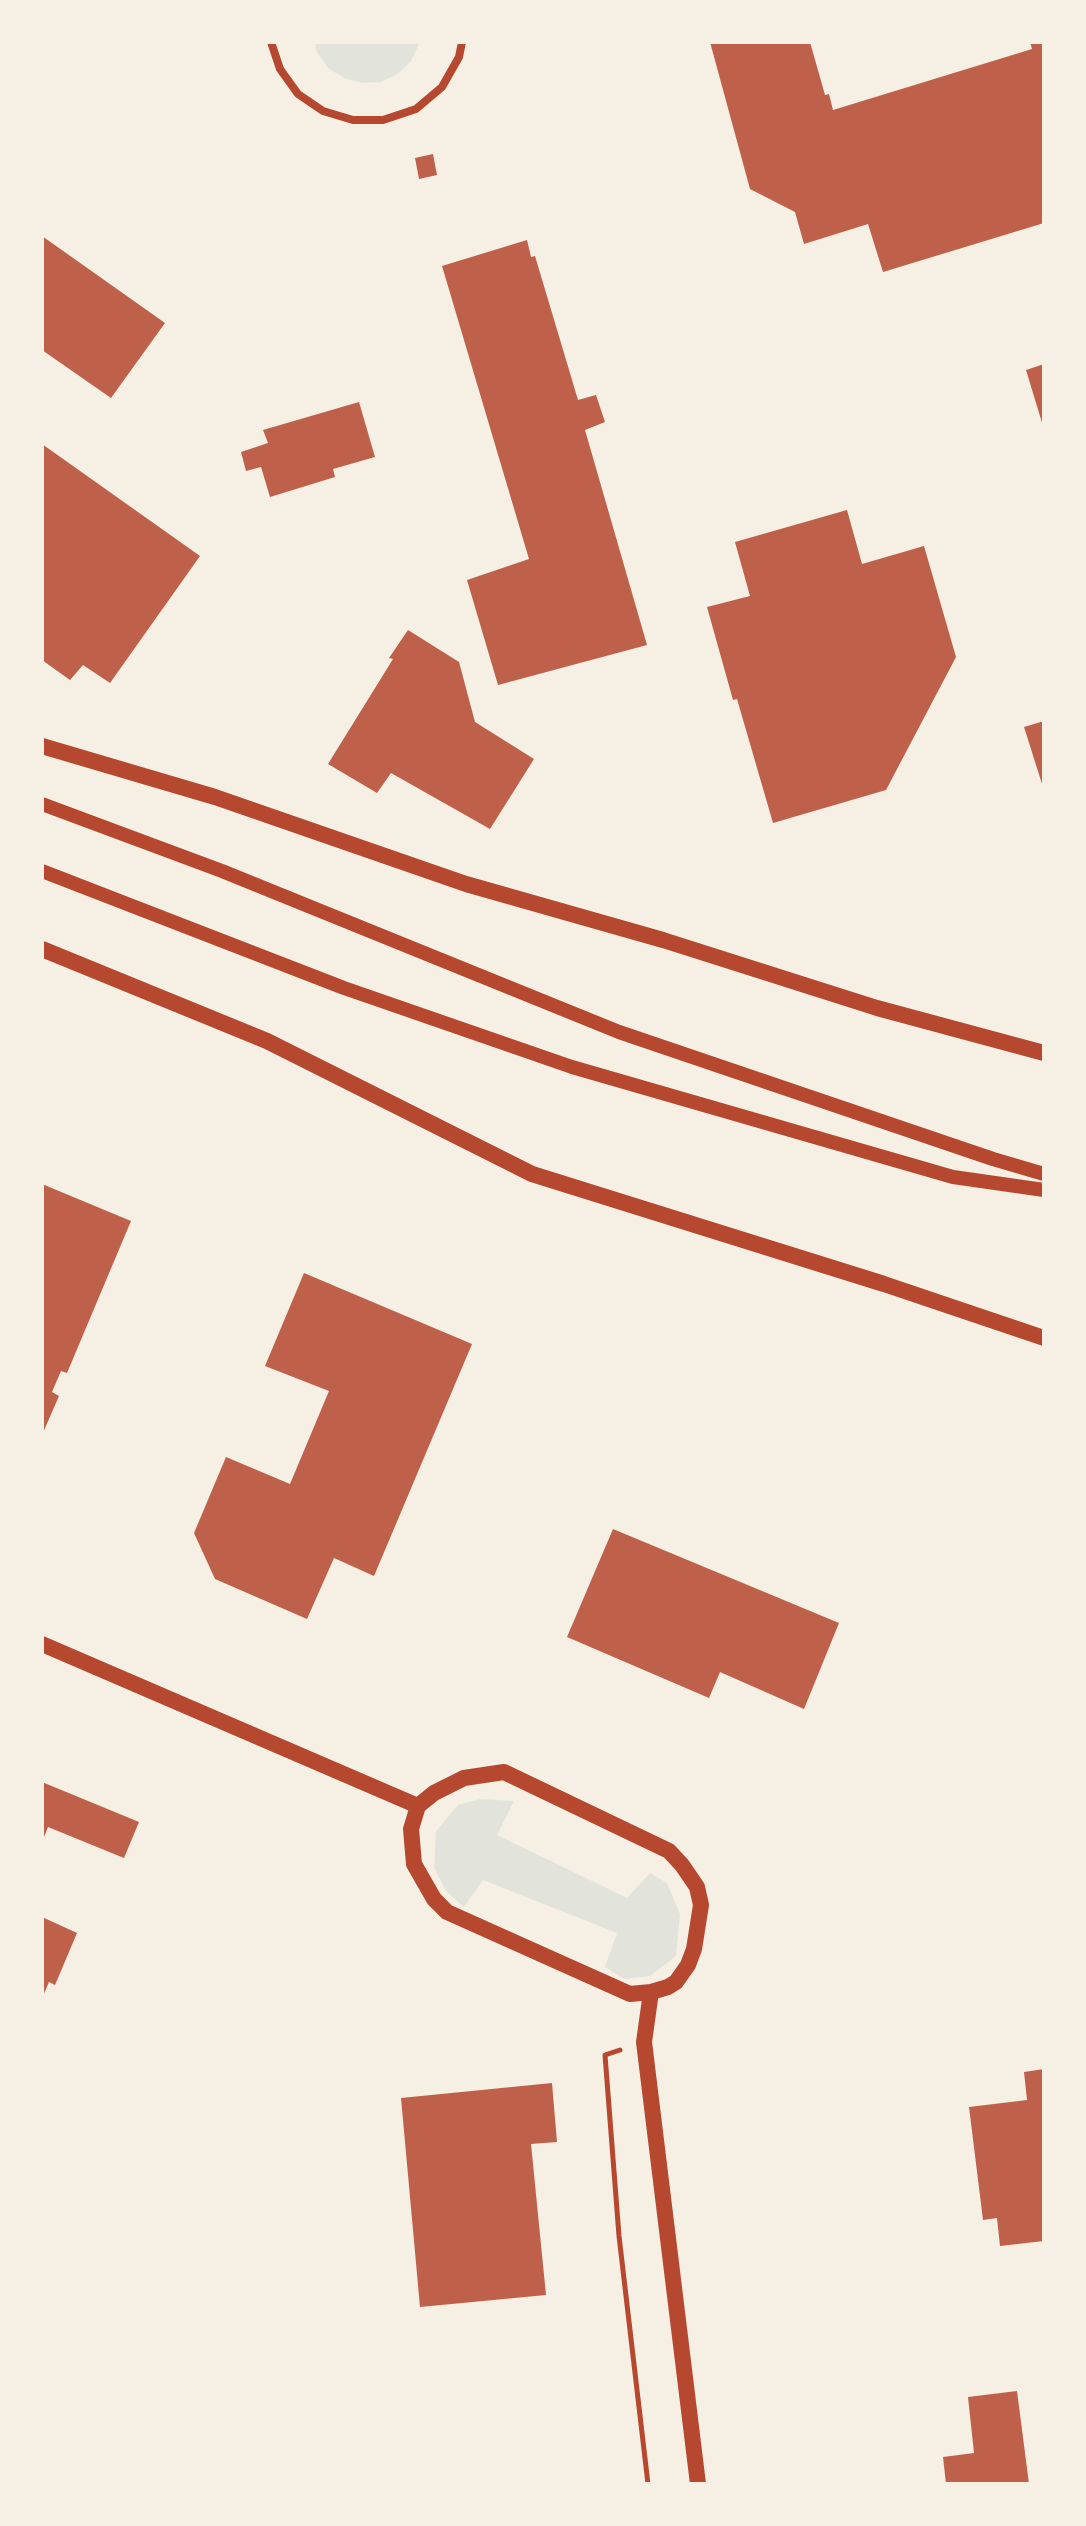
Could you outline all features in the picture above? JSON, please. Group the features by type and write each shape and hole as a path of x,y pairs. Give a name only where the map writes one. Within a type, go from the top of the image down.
{"main road":[{"path":"42,746 215,797 466,884 663,940 877,1008 1044,1053"},
{"path":"42,949 267,1041 532,1174 884,1284 1044,1338"},
{"path":"42,1644 418,1806"},
{"path":"504,1772 669,1851 697,1887 701,1905 699,1922 688,1965 676,1982 651,1992 630,1994 447,1912 434,1899 414,1864 411,1829 418,1806 434,1793 464,1778 504,1772"},
{"path":"651,1992 644,2042 698,2484"}],"street":[{"path":"271,42 280,69 298,94 323,111 353,120 383,120 416,109 442,87 459,57 462,42"},
{"path":"42,804 222,871 619,1032 1044,1174"},
{"path":"42,871 344,988 572,1067 953,1177 1044,1190"}],"path":[{"path":"644,2042 605,2055 619,2236 648,2484"}],"shaded area":[{"path":"314,42 420,42 411,61 399,73 381,82 362,83 344,78 328,68"},
{"path":"480,1799 514,1801 497,1835 627,1898 650,1873 667,1883 680,1914 676,1956 650,1976 624,1979 605,1967 617,1933 483,1880 464,1907 446,1891 434,1867 436,1831 458,1805"}],"building":[{"path":"710,42 810,42 825,95 829,94 833,110 1032,49 1030,42 1044,42 1044,223 883,272 868,224 804,244 795,212 750,189"},
{"path":"433,154 437,175 419,179 415,158"},
{"path":"42,236 165,323 111,398 42,350"},
{"path":"527,240 531,257 535,256 578,400 596,395 605,422 585,430 647,645 498,685 467,580 529,559 442,266"},
{"path":"1044,364 1044,426 1043,426 1026,370"},
{"path":"359,402 375,457 333,469 335,477 270,497 261,467 246,471 241,452 268,443 263,430"},
{"path":"42,444 200,556 110,683 83,665 70,680 42,660"},
{"path":"847,510 862,564 924,546 956,657 886,790 773,823 707,607 750,596 735,542"},
{"path":"408,630 459,662 475,722 534,759 490,829 391,773 377,793 328,764"},
{"path":"1044,721 1044,787 1043,787 1024,727"},
{"path":"42,1184 131,1221 67,1373 61,1371 52,1392 59,1396 42,1435"},
{"path":"304,1273 472,1344 374,1576 334,1558 307,1619 215,1579 194,1533 226,1457 290,1484 329,1391 265,1366"},
{"path":"613,1529 839,1623 804,1709 720,1672 709,1698 567,1637"},
{"path":"42,1782 139,1822 124,1858 48,1827 42,1842"},
{"path":"42,1917 77,1933 55,1985 49,1982 42,1998"},
{"path":"1044,2069 1044,2241 1000,2246 997,2218 983,2220 969,2107 1027,2100 1024,2072"},
{"path":"552,2083 557,2142 531,2144 546,2295 420,2307 401,2098"},
{"path":"1017,2391 1029,2484 946,2484 943,2457 974,2453 968,2397"}]}
